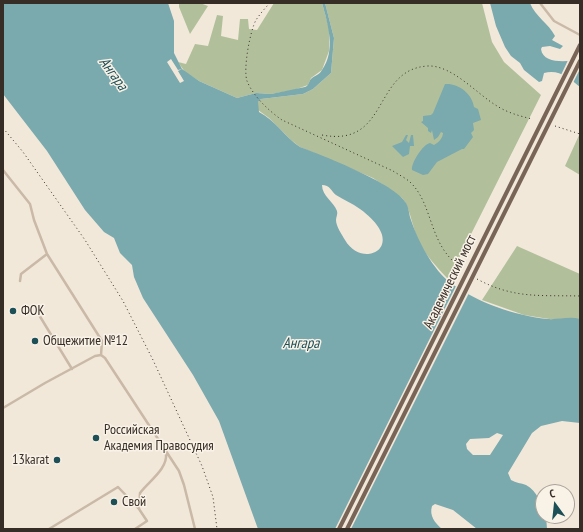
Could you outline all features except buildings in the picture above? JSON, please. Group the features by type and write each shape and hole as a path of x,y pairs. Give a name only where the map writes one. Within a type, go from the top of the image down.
{"main road":[{"name":"Академический мост","path":"339,529 580,45"},
{"name":"Академический мост","path":"347,529 580,61"}],"street":[{"path":"540,3 554,21 580,35"},
{"path":"3,170 30,204 34,220 47,254 102,341 101,355"},
{"path":"20,281 21,274 47,254"},
{"path":"36,310 72,369"},
{"path":"3,408 72,369 101,355"},
{"path":"101,355 105,358 176,465 181,475 195,529"},
{"path":"139,509 140,492 163,466 166,459 166,452"},
{"path":"49,529 116,487 121,488 147,521 135,529"}],"green space":[{"path":"179,3 200,3 208,6 190,34 179,7"},
{"path":"274,3 322,3 329,28 329,51 322,70 311,78 308,85 294,90 271,94 256,93 237,98 199,81 185,72 178,62 186,64 195,44 208,46 217,15 223,16 221,36 238,40 240,19 248,19 249,29 257,30"},
{"path":"325,3 482,3 492,42 504,62 541,95 450,276 447,278 429,258 420,244 407,207 402,198 373,178 300,147 269,118 258,110 258,102 261,99 303,94 313,89 331,73 334,38"},
{"path":"580,133 580,175 565,166"},
{"path":"517,246 580,274 580,319 549,319 524,315 482,300"}],"water":[{"name":"Ангара","path":"3,3 168,3 174,21 174,53 182,69 199,81 237,98 256,93 271,94 305,87 311,79 320,73 326,63 330,46 330,37 322,3 325,3 334,38 331,73 313,89 303,94 261,99 258,102 259,112 270,119 300,147 358,171 388,187 399,195 407,205 410,218 418,237 432,263 451,283 485,302 509,311 547,319 580,319 580,423 562,421 541,426 532,433 508,473 511,480 526,485 535,494 535,524 547,524 547,529 477,529 453,510 435,504 432,506 431,513 435,522 442,529 258,529 219,421 193,375 143,298 134,277 132,265 120,253 114,238 104,232 85,210 47,151 3,94","holes":["322,185 327,186 336,195 360,209 375,222 382,234 382,243 378,250 371,254 362,253 353,249 345,240 336,222 337,211 326,196","497,433 503,435 490,455 473,455 467,449 466,444 470,439 489,438"]},
{"path":"490,3 530,3 535,12 555,36 552,40 563,46 560,49 550,46 542,47 541,49 543,54 546,58 557,61 580,60 580,87 559,73 544,73 542,81 539,82 524,70 520,63 511,56 505,47 496,26"},
{"path":"445,84 455,85 467,93 473,102 474,107 478,109 481,120 473,123 474,130 471,133 473,137 464,149 437,162 428,174 423,175 412,170 415,159 427,144 430,143 434,145 439,142 443,133 441,132 434,140 432,130 431,133 421,122 423,121 423,116 431,115 433,113"},
{"path":"406,135 408,135 406,140 409,143 411,135 413,135 414,146 410,146 409,154 403,157 392,146 402,142"}],"pier":[{"path":"569,58 580,58 580,69 573,83 561,75"},
{"path":"171,59 178,70 182,69 178,71 184,81 180,83 167,62"},
{"path":"457,284 470,291 351,529 335,529"}],"railway":[{"path":"270,3 256,20 249,41 246,75 247,81 257,98 282,120 393,171 409,181 418,191 440,243 454,262"},
{"path":"322,135 344,136 359,130 371,120 397,80 410,70 428,66 446,70 501,108 514,114 532,119"},
{"path":"555,126 580,134"},
{"path":"3,128 23,152 85,240 123,301 153,360 202,466 213,497 217,529"},
{"path":"477,279 503,290 527,295 580,296"}],"place":[{"name":"ФОК","path":"13,311"},
{"name":"Общежитие №12","path":"35,341"},
{"name":"Российская Академия Правосудия","path":"96,438"},
{"name":"13karat","path":"57,460"},
{"name":"Свой","path":"114,502"}]}
